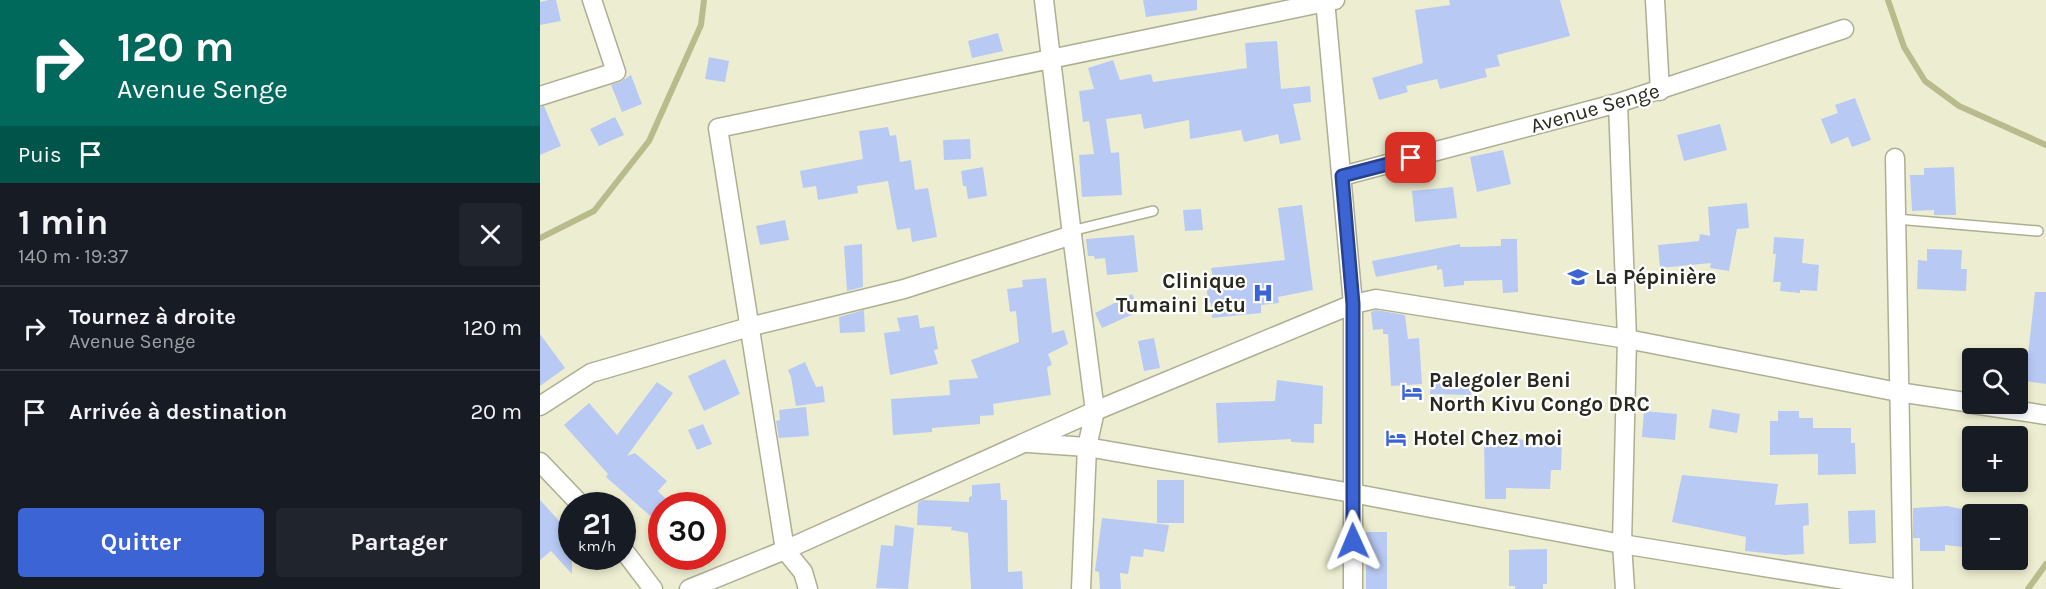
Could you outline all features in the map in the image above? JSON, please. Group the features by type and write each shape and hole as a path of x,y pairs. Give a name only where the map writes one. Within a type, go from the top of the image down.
{"street":[{"path":"540,96 616,72 592,0"},
{"path":"1044,0 1095,411 1087,447 1081,589"},
{"path":"1655,0 1660,91"},
{"path":"808,589 803,572 785,550 718,128 1328,1 1353,304 1353,589"},
{"name":"Avenue Senge","path":"1342,176 1660,91 1844,29"},
{"path":"1618,103 1628,339 1622,544 1624,589"},
{"path":"1026,443 1087,447 1352,493 1622,544 1901,589 1895,158"},
{"path":"540,406 591,373 749,327 904,289 1072,233"},
{"path":"689,589 785,550 1095,411 1353,304 1377,299 1628,339 1898,392 1962,401"},
{"path":"2028,412 2046,415"},
{"path":"540,462 569,492"},
{"path":"636,567 653,589"}],"lane":[{"path":"1072,233 1153,211"},
{"path":"1896,219 2038,231"}],"building":[{"path":"556,0 561,21 540,25 540,2"},
{"path":"1143,0 1197,0 1197,10 1146,17"},
{"path":"1449,0 1560,0 1570,36 1497,55 1500,66 1485,69 1487,77 1440,89 1437,79 1406,86 1408,92 1379,100 1372,78 1423,63 1415,10 1450,5"},
{"path":"998,33 1003,51 972,58 968,41"},
{"path":"1277,41 1281,89 1310,86 1311,102 1293,104 1301,140 1280,144 1278,134 1244,142 1241,130 1190,139 1189,120 1144,129 1141,114 1106,119 1111,153 1119,152 1122,195 1082,197 1079,155 1094,154 1089,121 1083,122 1079,91 1094,89 1088,68 1113,60 1120,80 1151,74 1153,82 1247,68 1245,43"},
{"path":"709,57 729,61 725,82 705,79"},
{"path":"631,75 642,104 622,112 611,85"},
{"path":"1855,98 1871,140 1852,147 1848,137 1831,144 1821,119 1838,113 1835,105"},
{"path":"544,106 561,146 540,155 540,107"},
{"path":"615,117 624,135 599,146 590,129"},
{"path":"1720,124 1727,150 1684,161 1677,135"},
{"path":"888,127 890,136 896,135 900,162 911,160 915,190 928,188 937,237 912,242 910,228 897,230 888,181 857,186 858,193 818,200 816,186 803,188 800,171 863,159 859,131"},
{"path":"970,139 971,159 944,160 943,140"},
{"path":"1503,150 1511,184 1477,192 1470,157"},
{"path":"983,167 987,196 968,199 961,171"},
{"path":"1954,167 1956,215 1934,215 1934,210 1912,211 1910,175 1924,175 1924,168"},
{"path":"1453,187 1457,218 1415,222 1412,191"},
{"path":"1747,203 1749,228 1737,229 1729,271 1710,268 1711,263 1660,268 1658,245 1699,241 1700,234 1710,236 1708,207"},
{"path":"1302,205 1313,290 1278,297 1279,303 1261,305 1261,313 1212,318 1206,279 1213,278 1211,268 1285,260 1278,208"},
{"path":"1201,209 1203,230 1185,231 1183,210"},
{"path":"785,220 789,240 760,245 756,226"},
{"path":"1134,235 1138,272 1107,275 1105,258 1095,259 1094,256 1088,256 1086,239"},
{"path":"1774,237 1804,239 1802,263 1819,265 1817,291 1800,290 1800,293 1780,291 1781,282 1773,282 1776,254 1773,254"},
{"path":"1501,239 1517,239 1518,292 1503,293 1502,280 1464,281 1464,285 1444,287 1442,269 1437,270 1437,265 1376,277 1372,261 1460,244 1460,247 1501,246"},
{"path":"862,244 863,287 847,291 844,246"},
{"path":"1927,249 1962,250 1961,269 1967,269 1966,291 1917,289 1918,260 1927,261"},
{"path":"1046,278 1052,333 1064,330 1068,344 1048,354 1052,365 1047,367 1051,395 993,404 994,415 980,416 980,424 932,428 932,432 893,435 891,399 950,395 949,380 978,378 971,360 1019,342 1016,311 1010,312 1007,289 1023,287 1022,280"},
{"path":"2035,292 2046,292 2046,384 2028,381 2028,354"},
{"path":"1132,294 1140,311 1102,328 1095,313"},
{"path":"864,310 865,332 840,333 839,317"},
{"path":"1376,310 1405,315 1408,339 1419,338 1422,384 1391,386 1388,334 1383,334 1383,329 1373,330 1371,312"},
{"path":"918,315 920,328 934,326 938,349 934,350 938,364 890,375 884,333 900,331 897,318"},
{"path":"540,334 565,368 540,386"},
{"path":"1154,338 1160,368 1144,371 1138,341"},
{"path":"725,359 740,394 704,411 688,376"},
{"path":"805,362 816,387 823,386 825,402 796,406 788,370"},
{"path":"1431,374 1472,376 1471,395 1430,394"},
{"path":"1277,380 1323,386 1322,424 1314,424 1314,443 1291,442 1291,439 1218,443 1216,403 1275,401"},
{"path":"657,382 673,393 627,456 635,453 667,481 659,492 648,492 648,514 636,503 636,492 623,492 606,477 608,474 564,425 589,403 617,435"},
{"path":"806,407 809,436 779,438 776,421 780,420 779,410"},
{"path":"1712,409 1740,414 1737,433 1709,428"},
{"path":"1644,411 1677,414 1675,440 1642,437"},
{"path":"1778,411 1799,411 1799,418 1813,418 1813,428 1851,428 1851,443 1855,443 1856,474 1818,475 1818,454 1770,455 1770,421 1778,421"},
{"path":"703,424 712,444 697,450 688,430"},
{"path":"1562,439 1561,470 1551,470 1550,489 1506,488 1506,499 1485,499 1484,440"},
{"path":"1682,475 1778,484 1775,505 1808,503 1809,525 1803,526 1804,554 1785,555 1745,551 1746,537 1672,522"},
{"path":"1157,480 1184,480 1184,523 1157,523"},
{"path":"1000,483 1001,500 1007,500 1008,572 1022,571 1023,589 971,589 968,533 951,530 952,527 917,525 918,503 923,500 969,502 969,497 972,496 972,485"},
{"path":"540,500 558,520 558,559 551,551 540,560"},
{"path":"1947,506 1962,509 1962,547 1945,545 1945,551 1920,551 1920,538 1913,538 1913,508"},
{"path":"1875,510 1876,543 1849,544 1848,511"},
{"path":"1102,518 1169,525 1164,552 1144,549 1143,557 1131,556 1128,574 1120,573 1121,589 1100,589 1099,572 1095,571"},
{"path":"895,525 914,528 908,589 876,588 881,545 893,546"},
{"path":"1366,532 1387,532 1387,589 1366,589"},
{"path":"1547,549 1547,584 1543,584 1543,589 1515,589 1515,586 1509,586 1509,550"}],"waterway":[{"path":"540,238 594,211 649,141 701,25 704,0"},
{"path":"1888,0 1904,47 1925,81 1959,106 2046,145"},
{"path":"2028,589 2046,564"}],"place":[{"name":"La Pépinière","path":"1578,277"},
{"name":"Clinique Tumaini Letu","path":"1263,293"},
{"name":"Palegoler Beni North Kivu Congo DRC","path":"1412,392"},
{"name":"Hotel Chez moi","path":"1396,438"}],"route":[{"path":"1353,541 1353,304 1342,176 1411,158"}]}
